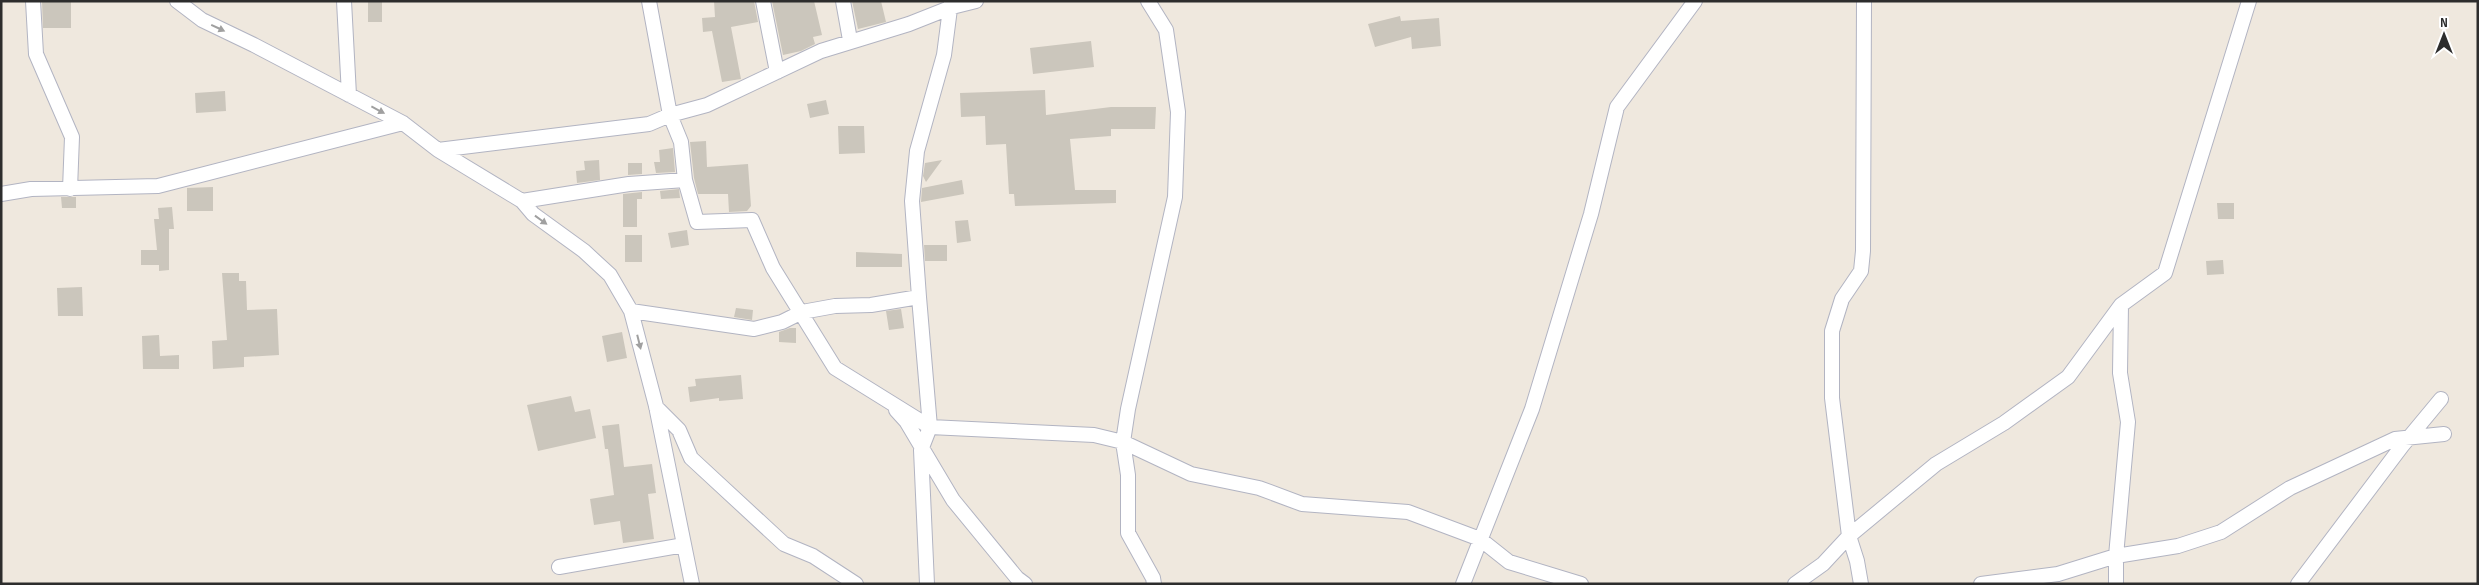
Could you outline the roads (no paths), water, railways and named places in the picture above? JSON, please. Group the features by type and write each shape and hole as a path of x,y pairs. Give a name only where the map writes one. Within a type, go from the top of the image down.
{"street":[{"path":"34,1 36,54 72,137 70,189"},
{"path":"177,1 202,20 403,123 438,150 522,201 533,214 584,251 610,276 631,311 656,406 692,584"},
{"path":"344,1 349,95"},
{"path":"649,1 670,115 681,142 685,180 697,222 752,220 773,268 835,368 930,427 1094,435 1123,442 1191,474 1259,488 1302,504 1408,512 1480,539 1510,562 1581,584"},
{"path":"763,1 777,72"},
{"path":"843,1 850,40"},
{"path":"438,150 649,124 670,115 707,105 821,51 850,40 909,24 951,4 976,1"},
{"path":"1148,1 1166,30 1178,112 1175,197 1128,409 1123,442 1128,475 1128,532 1153,578 1154,584"},
{"path":"1464,584 1532,409 1591,214 1617,107 1695,1"},
{"path":"1860,584 1857,561 1849,536 1832,398 1832,331 1842,299 1861,271 1863,251 1864,1"},
{"path":"1795,584 1823,564 1849,536 1936,464 2004,423 2068,377 2122,305 2166,273 2248,1"},
{"path":"927,584 921,450 930,427 912,201 917,151 944,55 951,4"},
{"path":"1,194 31,190 158,186 403,123"},
{"path":"522,201 629,184 685,180"},
{"path":"631,311 754,329 782,322 802,312 835,306 872,305 919,297"},
{"path":"2116,584 2116,556 2128,422 2120,373 2122,305"},
{"path":"2298,584 2408,438 2441,399"},
{"path":"888,400 906,421 921,450 953,500 1017,578 1025,584"},
{"path":"656,406 679,430 691,458 784,544 812,556 856,584"},
{"path":"1981,584 2058,574 2116,556 2178,546 2221,532 2290,488 2395,439 2444,434"},
{"path":"559,567 684,545"}]}
